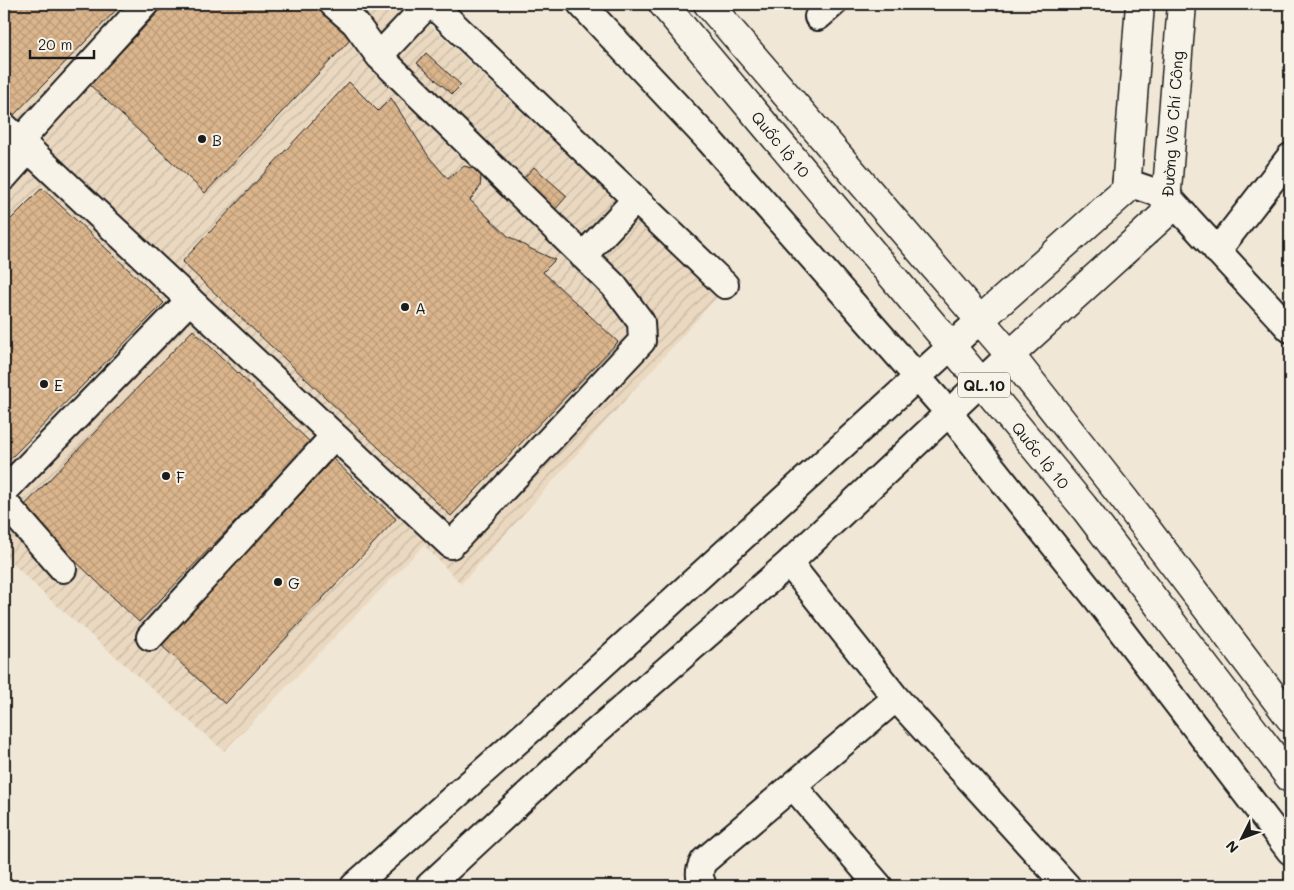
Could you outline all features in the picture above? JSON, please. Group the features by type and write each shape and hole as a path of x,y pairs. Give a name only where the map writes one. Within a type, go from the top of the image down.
{"main road":[{"name":"Quốc lộ 10","path":"663,4 982,382 1083,506 1290,778"},
{"name":"QL.10","path":"708,4 1010,355 1124,499 1290,718"},
{"path":"980,320 1126,190 1140,4"},
{"name":"Đường Võ Chí Công","path":"1010,355 1165,214 1182,4"}],"street":[{"path":"4,177 18,138 145,4"},
{"path":"18,138 451,546 642,341 641,322 614,286 379,56 354,23 333,4"},
{"path":"379,56 428,4"},
{"path":"432,4 725,285"},
{"path":"581,4 709,140 948,412 1097,599 1290,851"},
{"path":"1217,251 1290,157"},
{"path":"1126,182 1167,196 1290,329"},
{"path":"583,256 636,199"},
{"path":"4,491 190,300"},
{"path":"354,886 564,700 980,320"},
{"path":"429,886 585,741 789,563 1010,355"},
{"path":"150,637 334,436"},
{"path":"4,502 63,568"},
{"path":"789,563 896,698 1067,886"},
{"path":"702,886 699,875 704,861 896,698"},
{"path":"793,786 879,886"}],"shaded area":[{"path":"4,4 408,4 717,297 461,584 424,545 224,751 47,597 4,555"}],"building":[{"path":"4,4 122,4 9,120 4,114"},
{"name":"B","path":"166,4 316,4 352,38 205,193 90,85"},
{"path":"426,53 461,85 452,94 417,63"},
{"name":"A","path":"349,82 378,111 391,98 429,157 448,179 464,166 475,169 481,176 480,187 470,200 508,236 555,260 543,272 618,342 451,516 182,262"},
{"path":"534,167 567,196 553,212 520,182"},
{"name":"E","path":"42,188 164,303 4,465 4,226"},
{"name":"F","path":"193,330 311,443 139,622 21,509"},
{"name":"G","path":"333,459 396,519 225,704 161,645"}],"place":[{"name":"B","path":"202,139"},
{"name":"A","path":"405,307"},
{"name":"E","path":"44,384"},
{"name":"F","path":"166,476"},
{"name":"G","path":"278,582"}]}
